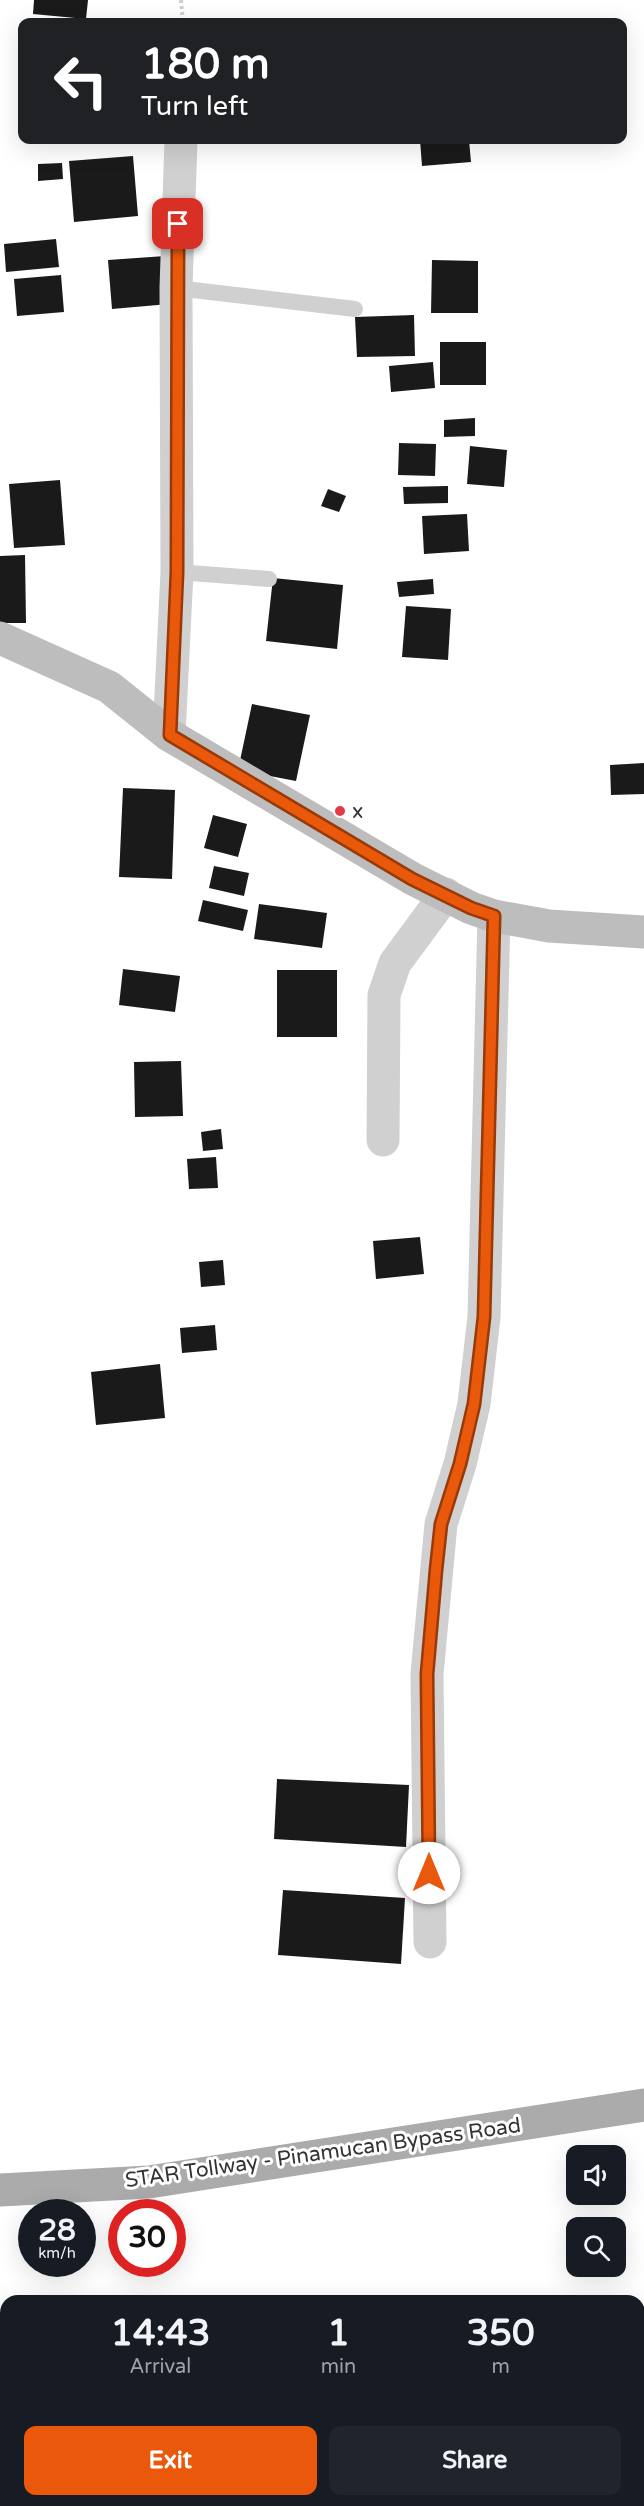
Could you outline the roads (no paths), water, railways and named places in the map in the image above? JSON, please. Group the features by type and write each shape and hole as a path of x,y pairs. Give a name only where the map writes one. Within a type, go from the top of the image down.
{"main road":[{"name":"STAR Tollway - Pinamucan Bypass Road","path":"0,2190 149,2182 644,2105"}],"street":[{"path":"170,735 177,572 176,288 181,144"},
{"path":"0,638 109,687 170,735 412,879 471,908 494,916 549,926 644,932"},
{"path":"383,1140 384,995 395,963 446,894"},
{"path":"430,1942 427,1674 441,1524 460,1464 474,1404 484,1317 494,916"}],"lane":[{"path":"176,288 355,309"},
{"path":"177,572 269,579"}],"place":[{"name":"x","path":"340,811"}]}
